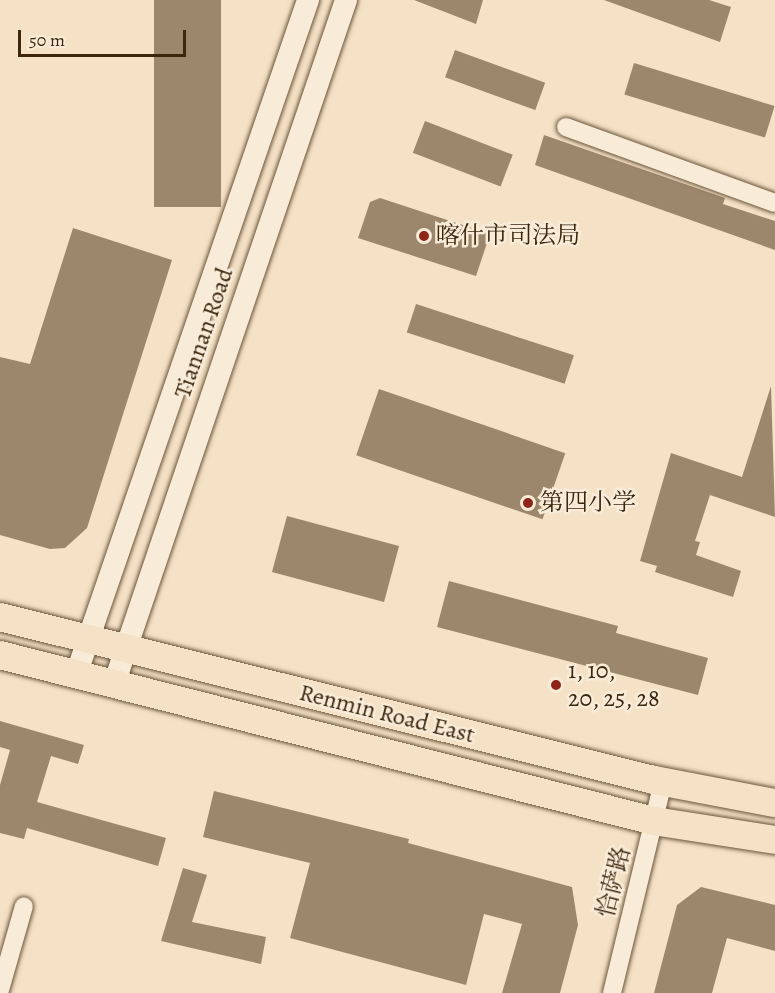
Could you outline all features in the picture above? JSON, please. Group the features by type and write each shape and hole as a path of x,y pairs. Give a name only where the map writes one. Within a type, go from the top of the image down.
{"main road":[{"name":"Renmin Road East","path":"0,618 663,782 775,803"},
{"name":"Renmin Road East","path":"0,656 654,821 775,840"}],"street":[{"name":"Tiannan Road","path":"76,675 308,0"},
{"name":"Tiannan Road","path":"114,684 124,648 346,0"},
{"path":"566,128 775,203"},
{"name":"恰萨路","path":"612,993 663,782"},
{"path":"0,990 24,906"}],"building":[{"path":"154,0 221,0 221,207 154,207"},
{"path":"414,0 483,0 476,24"},
{"path":"604,0 709,0 731,7 720,42"},
{"path":"455,50 545,83 535,110 445,77"},
{"path":"634,63 775,106 765,138 624,95"},
{"path":"425,121 513,155 501,186 413,153"},
{"path":"544,135 725,198 723,204 775,221 775,250 535,165"},
{"name":"喀什市司法局","path":"380,198 490,234 476,276 358,238 370,202"},
{"path":"73,228 172,260 87,528 65,548 50,549 0,535 0,357 30,364"},
{"name":"第四小学","path":"416,304 574,355 565,384 407,333"},
{"path":"771,386 775,517 710,495 695,541 700,542 696,555 741,571 733,597 655,572 657,566 640,561 671,453 742,477"},
{"name":"第四小学","path":"379,389 565,453 542,519 356,455"},
{"path":"287,516 399,546 384,602 272,572"},
{"path":"449,581 618,626 616,633 708,658 698,695 437,627"},
{"path":"0,721 84,745 78,764 51,756 37,802 166,838 158,866 27,828 24,839 0,833 0,785 10,750 0,747"},
{"path":"214,791 409,839 408,843 572,887 578,925 560,993 502,993 522,924 484,914 466,985 290,938 310,863 203,837"},
{"path":"183,868 207,875 192,922 266,937 261,964 161,941"},
{"path":"701,887 775,905 775,951 727,938 712,993 654,993 677,905"}],"place":[{"name":"喀什市司法局","path":"424,236"},
{"name":"第四小学","path":"528,503"},
{"name":"1, 10, 20, 25, 28","path":"556,685"}]}
